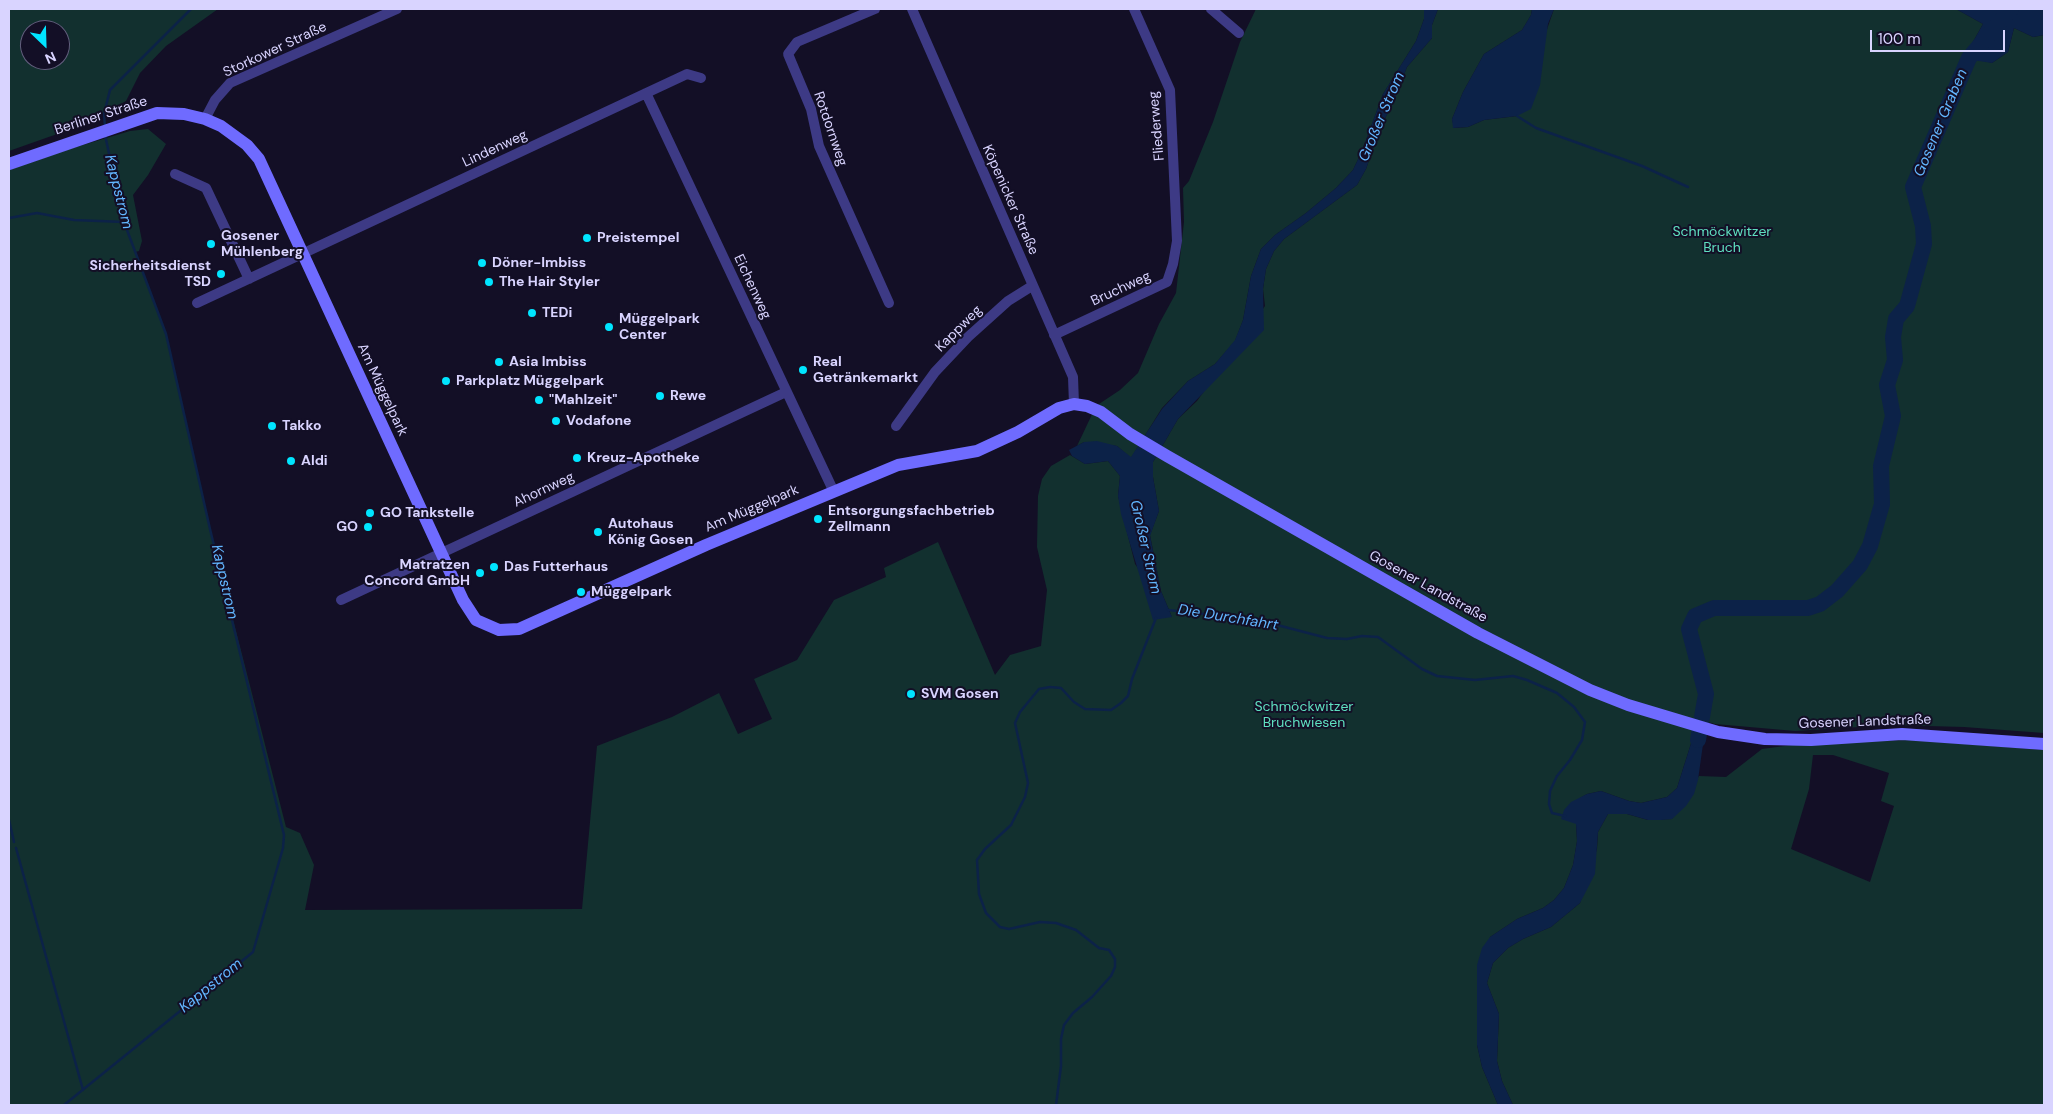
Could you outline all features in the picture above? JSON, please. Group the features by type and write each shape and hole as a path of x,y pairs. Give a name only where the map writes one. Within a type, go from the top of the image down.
{"main road":[{"name":"Berliner Straße","path":"9,164 158,113 184,114 205,119"},
{"name":"Am Müggelpark","path":"205,119 222,126 236,135 259,159 463,600 476,620 499,630 519,629 637,575 898,465 977,452 1018,432 1059,408 1074,404"},
{"name":"Gosener Landstraße","path":"1074,404 1087,406 1100,412 1130,434 1167,456 1478,633 1590,690 1628,705 1718,732 1765,739 1811,740 1902,734 2044,744"}],"street":[{"name":"Storkower Straße","path":"205,119 215,100 230,83 397,9"},
{"name":"Rotdornweg","path":"875,9 797,42 788,54 811,110 819,146 889,303"},
{"name":"Köpenicker Straße","path":"912,9 1073,377 1074,404"},
{"name":"Fliederweg","path":"1134,9 1170,90 1174,188"},
{"path":"1211,9 1239,33"},
{"name":"Lindenweg","path":"197,303 687,74 701,78"},
{"name":"Eichenweg","path":"646,94 834,492"},
{"path":"175,174 206,188 249,279"},
{"name":"Bruchweg","path":"1054,335 1167,282 1173,264 1177,241 1174,188"},
{"name":"Kappweg","path":"896,426 935,372 968,337 1008,301 1032,286"},
{"name":"Ahornweg","path":"340,600 786,392"}],"green space":[{"path":"9,9 218,9 166,46 140,73 126,101 77,127 9,151"},
{"path":"1256,9 1424,9 1424,19 1416,41 1383,94 1353,170 1336,188 1275,235 1261,249 1251,276 1243,320 1235,341 1215,364 1188,381 1162,408 1131,458 1117,446 1084,442 1077,446 1096,406 1120,390 1138,373 1159,324 1176,293 1184,222 1183,188 1189,181 1213,122 1240,42"},
{"path":"1438,9 1532,9 1531,15 1522,30 1484,54 1463,92 1452,119 1454,128 1468,127 1484,120 1517,116 1554,9 1956,9 1983,24 1965,56 1992,63 2008,52 2014,28 2033,37 2044,35 2044,733 1964,727 1891,725 1795,731 1715,724 1694,718 1694,734 1677,788 1667,797 1641,803 1629,801 1601,791 1587,794 1580,798 1573,865 1564,888 1554,900 1543,908 1517,919 1490,937 1477,1045 1482,1067 1498,1105 9,1105 9,170 66,150 130,131 148,129 166,144 148,175 133,195 142,241 139,251 135,252 166,334 210,529 286,827 300,833 314,865 305,910 582,909 597,746 672,717 719,693 738,734 772,719 754,679 797,660 834,600 886,577 884,568 938,542 995,675 1010,655 1041,646 1047,590 1037,547 1038,496 1042,479 1051,466 1070,455 1085,464 1108,461 1120,476 1118,496 1135,564 1172,617 1161,591 1150,535 1159,511 1153,477 1153,462 1178,419 1197,401 1265,306 1263,289 1266,269 1274,251 1284,239 1357,185 1366,169 1380,128 1393,103 1407,67 1432,38 1432,25"},
{"path":"1912,740 2044,750 2044,1105 1513,1105 1502,1081 1497,1061 1499,1014 1487,983 1493,963 1508,948 1523,939 1551,927 1580,903 1597,849 1598,832 1608,814 1627,814 1648,820 1672,819 1699,776 1726,777 1762,749 1807,743","holes":["1813,755 1833,755 1889,773 1881,801 1894,806 1870,882 1791,849 1809,789"]}],"water":[{"path":"1424,9 1438,9 1432,25 1432,38 1407,67 1393,103 1380,128 1366,169 1357,185 1284,239 1274,251 1266,269 1263,289 1264,330 1178,419 1153,462 1153,477 1159,511 1150,536 1161,591 1172,617 1153,620 1121,514 1118,496 1120,476 1108,461 1085,464 1072,456 1069,450 1084,442 1097,441 1117,446 1131,457 1162,409 1188,381 1215,364 1235,340 1243,320 1251,276 1261,249 1275,235 1336,188 1353,170 1383,94 1416,41 1424,19"},
{"path":"1532,9 1554,9 1548,24 1540,85 1531,109 1517,116 1484,120 1468,127 1453,128 1452,119 1463,92 1484,54 1522,30 1531,15"},
{"path":"1956,9 2044,9 2044,35 2033,37 2014,28 2008,52 1992,63 1972,60 1965,56 1983,24"},
{"path":"1694,734 1704,737 1698,780 1694,794 1686,806 1672,819 1648,820 1627,814 1608,814 1598,832 1595,874 1580,903 1551,927 1523,939 1508,948 1493,963 1487,983 1499,1014 1497,1061 1502,1081 1513,1105 1498,1105 1482,1067 1477,1045 1477,965 1482,948 1490,937 1517,919 1543,908 1554,900 1564,888 1573,865 1577,841 1576,824 1561,819 1564,810 1571,802 1587,794 1601,791 1629,801 1641,803 1667,797 1677,788"}],"waterway":[{"name":"Kappstrom","path":"105,127 104,114 110,90 191,9"},
{"name":"Gosener Graben","path":"1698,740 1706,694 1689,629 1695,616 1714,608 1808,608 1820,604 1837,591 1860,565 1870,546 1882,504 1881,466 1893,416 1887,385 1895,360 1893,337 1896,319 1907,306 1924,244 1923,226 1913,187 1969,58 2011,9"},
{"path":"1517,116 1536,128 1642,166 1688,187"},
{"name":"Kappstrom","path":"64,1105 253,952 283,848 284,835 210,529 166,334 124,222 105,135"},
{"path":"9,218 37,213 74,220 124,222"},
{"name":"Die Durchfahrt","path":"1168,610 1258,620 1327,638 1378,637 1422,669 1437,676 1475,680 1513,676 1557,693 1574,707 1585,722 1582,740 1570,760 1557,776 1550,791 1549,804 1552,813 1565,816"},
{"name":"Großer Strom","path":"1056,1105 1061,1066 1061,1039 1064,1025 1073,1013 1092,997 1111,976 1115,967 1115,959 1109,950 1099,948 1076,930 1056,923 1040,922 1009,929 1000,927 986,913 979,894 977,860 985,849 1011,825 1025,797 1028,783 1015,723 1020,712 1039,689 1050,687 1061,688 1074,702 1085,709 1111,710 1128,696 1132,679 1156,618"},
{"path":"9,820 14,842"},
{"path":"16,848 83,1090"}],"place":[{"name":"Preistempel","path":"587,238"},
{"name":"Gosener Mühlenberg","path":"211,244"},
{"name":"Döner-Imbiss","path":"482,263"},
{"name":"Sicherheitsdienst TSD","path":"221,274"},
{"name":"The Hair Styler","path":"489,282"},
{"name":"TEDi","path":"532,313"},
{"name":"Müggelpark Center","path":"609,327"},
{"name":"Asia Imbiss","path":"499,362"},
{"name":"Real Getränkemarkt","path":"803,370"},
{"name":"Parkplatz Müggelpark","path":"446,381"},
{"name":"Rewe","path":"660,396"},
{"name":"\"Mahlzeit\"","path":"539,400"},
{"name":"Vodafone","path":"556,421"},
{"name":"Takko","path":"272,426"},
{"name":"Kreuz-Apotheke","path":"577,458"},
{"name":"Aldi","path":"291,461"},
{"name":"GO Tankstelle","path":"370,513"},
{"name":"Entsorgungsfachbetrieb Zellmann","path":"818,519"},
{"name":"GO","path":"368,527"},
{"name":"Autohaus König Gosen","path":"598,532"},
{"name":"Das Futterhaus","path":"494,567"},
{"name":"Matratzen Concord GmbH","path":"480,573"},
{"name":"Müggelpark","path":"581,592"},
{"name":"SVM Gosen","path":"911,694"}],"park label":[{"name":"Schmöckwitzer Bruch","path":"1722,240"},
{"name":"Schmöckwitzer Bruchwiesen","path":"1304,716"}]}
